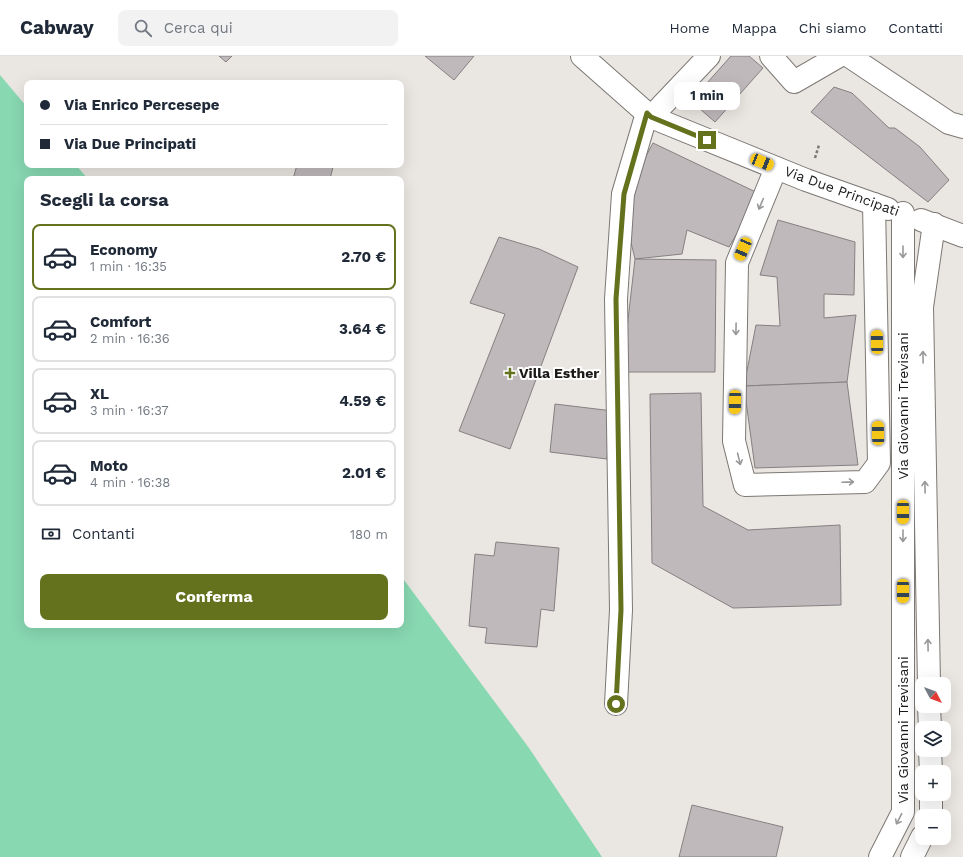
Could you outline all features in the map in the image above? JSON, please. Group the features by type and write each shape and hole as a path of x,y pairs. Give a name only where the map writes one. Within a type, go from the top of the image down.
{"street":[{"name":"Via Due Principati","path":"582,56 649,115 776,168 934,224 963,236"},
{"path":"616,704 621,610 616,299 624,194 649,115 709,56"},
{"path":"771,56 794,82 839,56"},
{"path":"849,56 949,123 963,127"},
{"path":"776,168 737,263 734,441 746,485 866,482 879,463 874,204"},
{"name":"Via Giovanni Trevisani","path":"880,857 903,812 903,213"},
{"name":"Via Giovanni Trevisani","path":"929,677 922,307 934,224"},
{"path":"912,857 918,845"}],"green space":[{"path":"0,75 24,103 24,168 79,168 85,176 24,176 24,628 404,628 404,580 529,748 602,857 0,857"}],"building":[{"path":"219,56 232,56 226,62"},
{"path":"425,56 474,56 454,80"},
{"path":"731,56 749,56 763,68 715,122 691,101"},
{"path":"834,87 852,93 889,128 895,128 920,147 949,180 928,202 811,112"},
{"path":"653,143 760,194 729,247 687,230 682,254 635,259 627,226 635,177"},
{"path":"296,168 333,168 331,176 294,176"},
{"path":"778,220 855,242 854,295 824,294 824,318 856,315 847,382 744,386 756,325 780,326 777,277 760,275"},
{"name":"Villa Esther","path":"499,237 539,249 578,267 510,449 459,431 505,314 470,303"},
{"path":"635,259 716,260 715,372 622,372"},
{"path":"847,382 858,465 755,468 744,386"},
{"path":"701,393 703,506 748,530 840,525 841,605 733,608 652,563 650,394"},
{"path":"555,404 613,411 607,459 550,452"},
{"path":"496,542 559,548 554,611 541,609 537,647 485,643 487,628 469,626 475,554 494,556"},
{"path":"692,805 783,827 776,857 679,857"}],"place":[{"name":"Villa Esther","path":"510,373"}],"route":[{"path":"616,704 621,610 616,299 624,194 640,133 647,113 651,117 707,140"}]}
